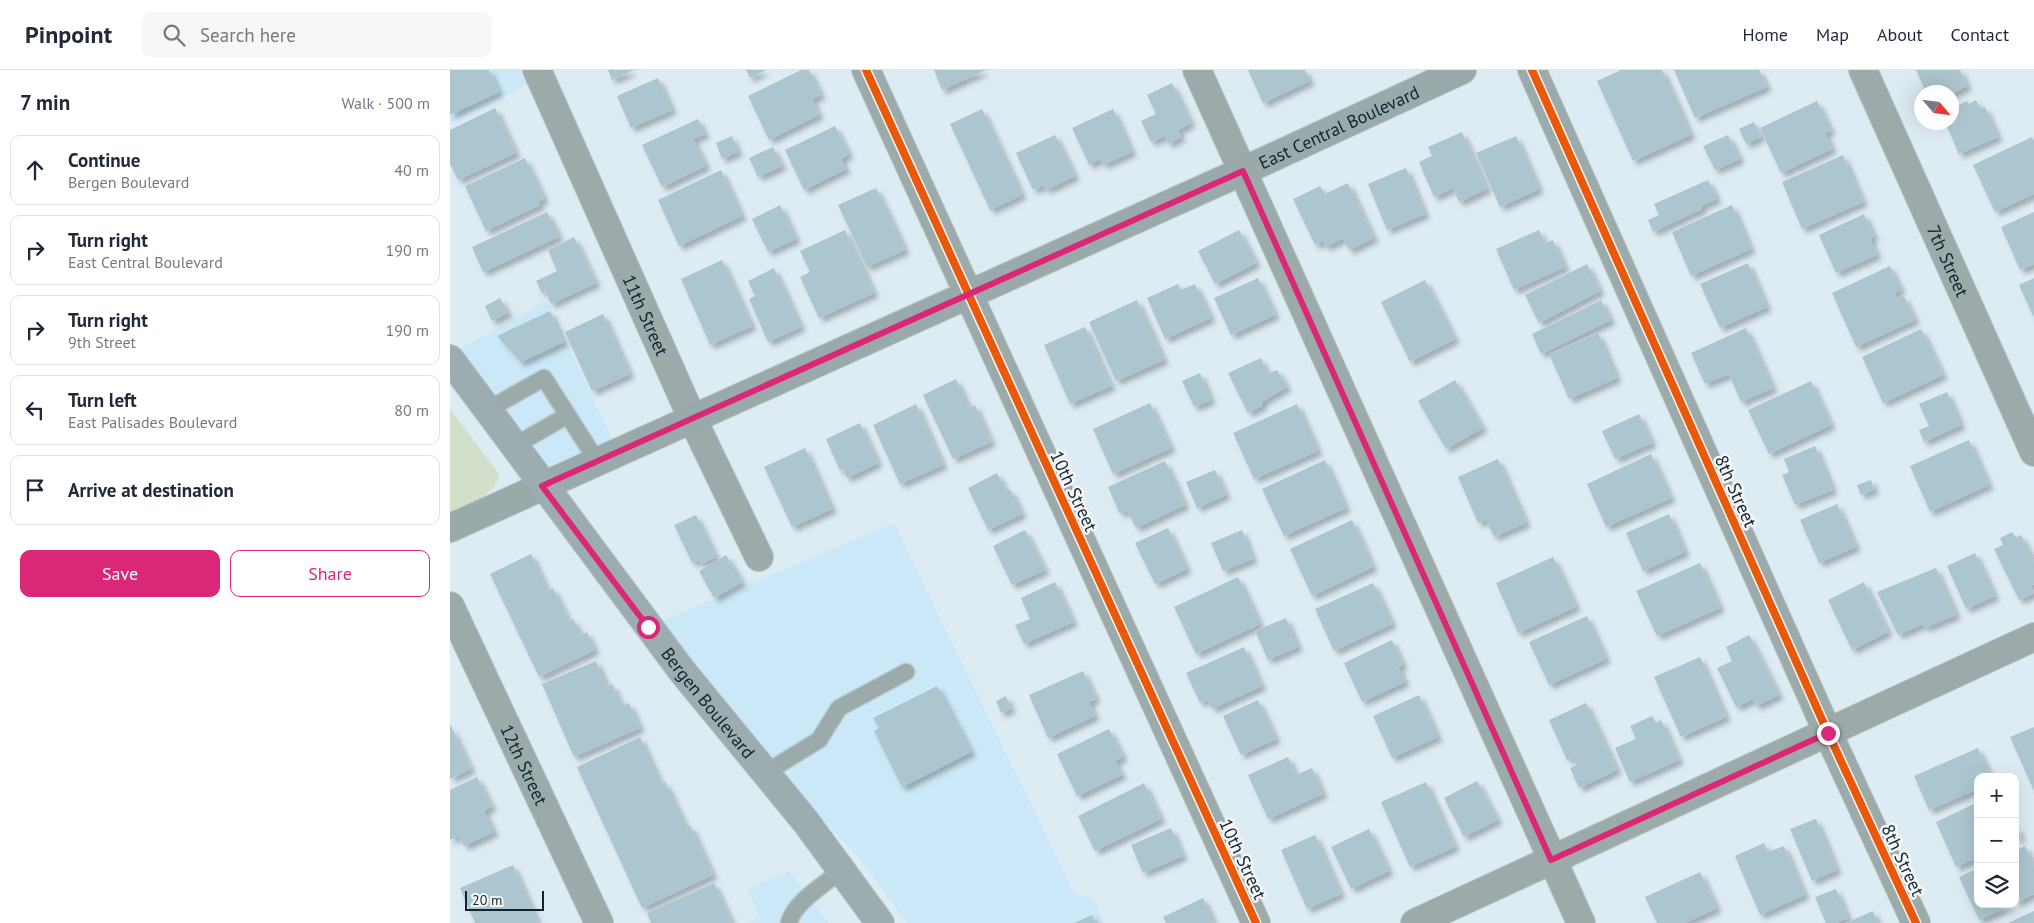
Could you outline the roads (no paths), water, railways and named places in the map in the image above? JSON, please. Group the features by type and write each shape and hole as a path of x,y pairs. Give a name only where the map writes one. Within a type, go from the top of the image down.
{"main road":[{"name":"East Central Boulevard","path":"450,528 1243,171 1462,70"},
{"name":"Bergen Boulevard","path":"450,360 682,672 806,822 880,923"}],"street":[{"name":"11th Street","path":"537,70 692,418 759,557"},
{"name":"10th Street","path":"866,70 1256,923"},
{"path":"1197,70 1581,923"},
{"name":"8th Street","path":"1532,70 1828,733 1916,923"},
{"name":"7th Street","path":"1863,70 2026,411 2034,452"},
{"name":"12th Street","path":"450,606 599,923"},
{"path":"1415,923 2034,637"}],"lane":[{"path":"487,410 544,378 598,461"},
{"path":"514,446 568,415"},
{"path":"765,773 818,740 839,708 906,672"},
{"path":"789,923 790,917 798,906 842,870"}]}
